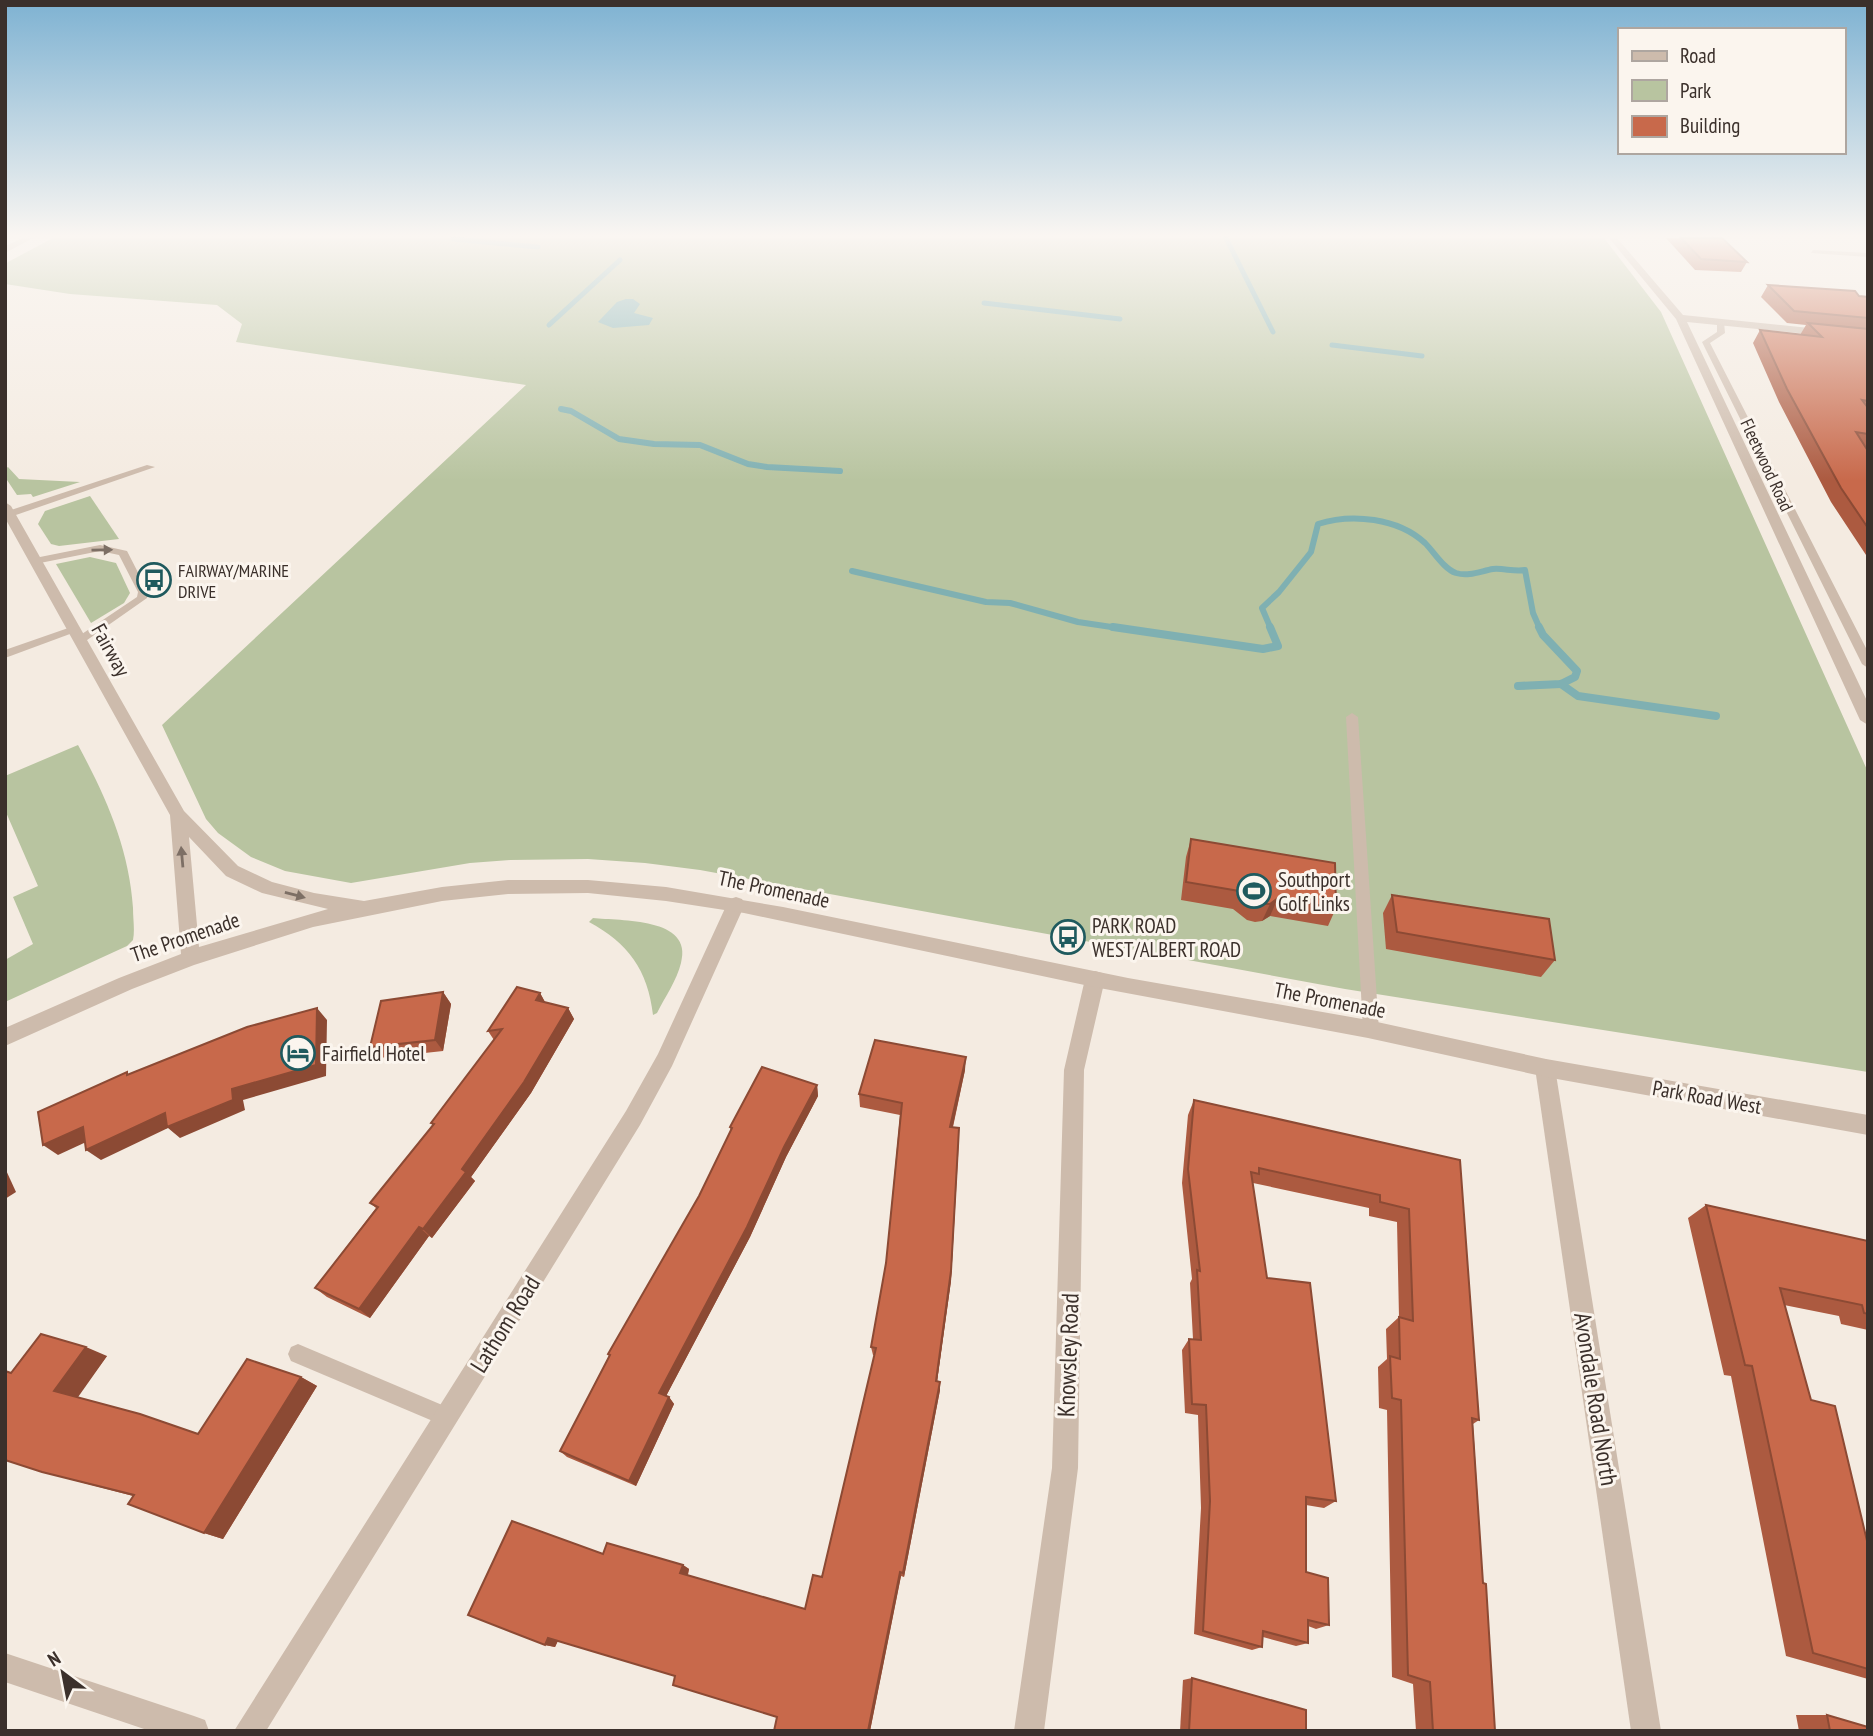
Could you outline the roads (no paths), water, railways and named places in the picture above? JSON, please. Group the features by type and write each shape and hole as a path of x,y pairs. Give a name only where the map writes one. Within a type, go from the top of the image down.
{"street":[{"name":"Fleetwood Road","path":"1679,319 1868,720"},
{"path":"1689,319 1868,337"},
{"name":"Fairway","path":"7,510 178,815 227,867 268,888 314,900 369,907"},
{"name":"Fairway","path":"178,815 191,957"},
{"name":"The Promenade","path":"5,1037 92,995 191,957 285,927 369,907 467,891 569,885 651,890 736,904 1095,979 1371,1030 1545,1068"},
{"name":"Lathom Road","path":"249,1731 633,1118 665,1060 736,904"},
{"name":"Knowsley Road","path":"1029,1731 1065,1468 1074,1070 1095,979"},
{"name":"Park Road West","path":"1545,1068 1868,1125"},
{"name":"Avondale Road North","path":"1545,1068 1647,1731"},
{"path":"5,1667 194,1731"}],"lane":[{"path":"1720,322 1721,333 1706,342 1868,664"},
{"path":"7,510 150,467"},
{"path":"5,654 77,635 142,598 143,592 123,553 113,549 100,548 35,561"},
{"path":"1352,717 1371,1030"},
{"path":"298,1354 446,1417"}],"water":[{"path":"601,319 652,319 649,325 613,328 598,322"}],"waterway":[{"path":"549,325 556,319"},
{"path":"1267,319 1273,332"},
{"path":"1332,345 1422,356"},
{"path":"561,409 571,411 619,439 654,444 700,445 748,464 767,467 840,471"},
{"path":"1271,629 1262,608 1279,592 1311,552 1318,524 1345,519 1374,520 1402,528 1425,543 1447,568 1456,573 1470,574 1493,569 1525,570 1533,613 1540,629"},
{"path":"852,571 986,602 1010,603 1078,622 1125,629"},
{"path":"1113,627 1263,649 1278,646 1270,627"},
{"path":"1540,629 1577,671 1575,677 1561,684"},
{"path":"1518,686 1561,684"},
{"path":"1561,684 1578,696 1716,716"}],"place":[{"name":"FAIRWAY/MARINE DRIVE","path":"154,580"},
{"name":"Southport Golf Links","path":"1254,891"},
{"name":"PARK ROAD WEST/ALBERT ROAD","path":"1068,937"},
{"name":"Fairfield Hotel","path":"298,1053"}]}
